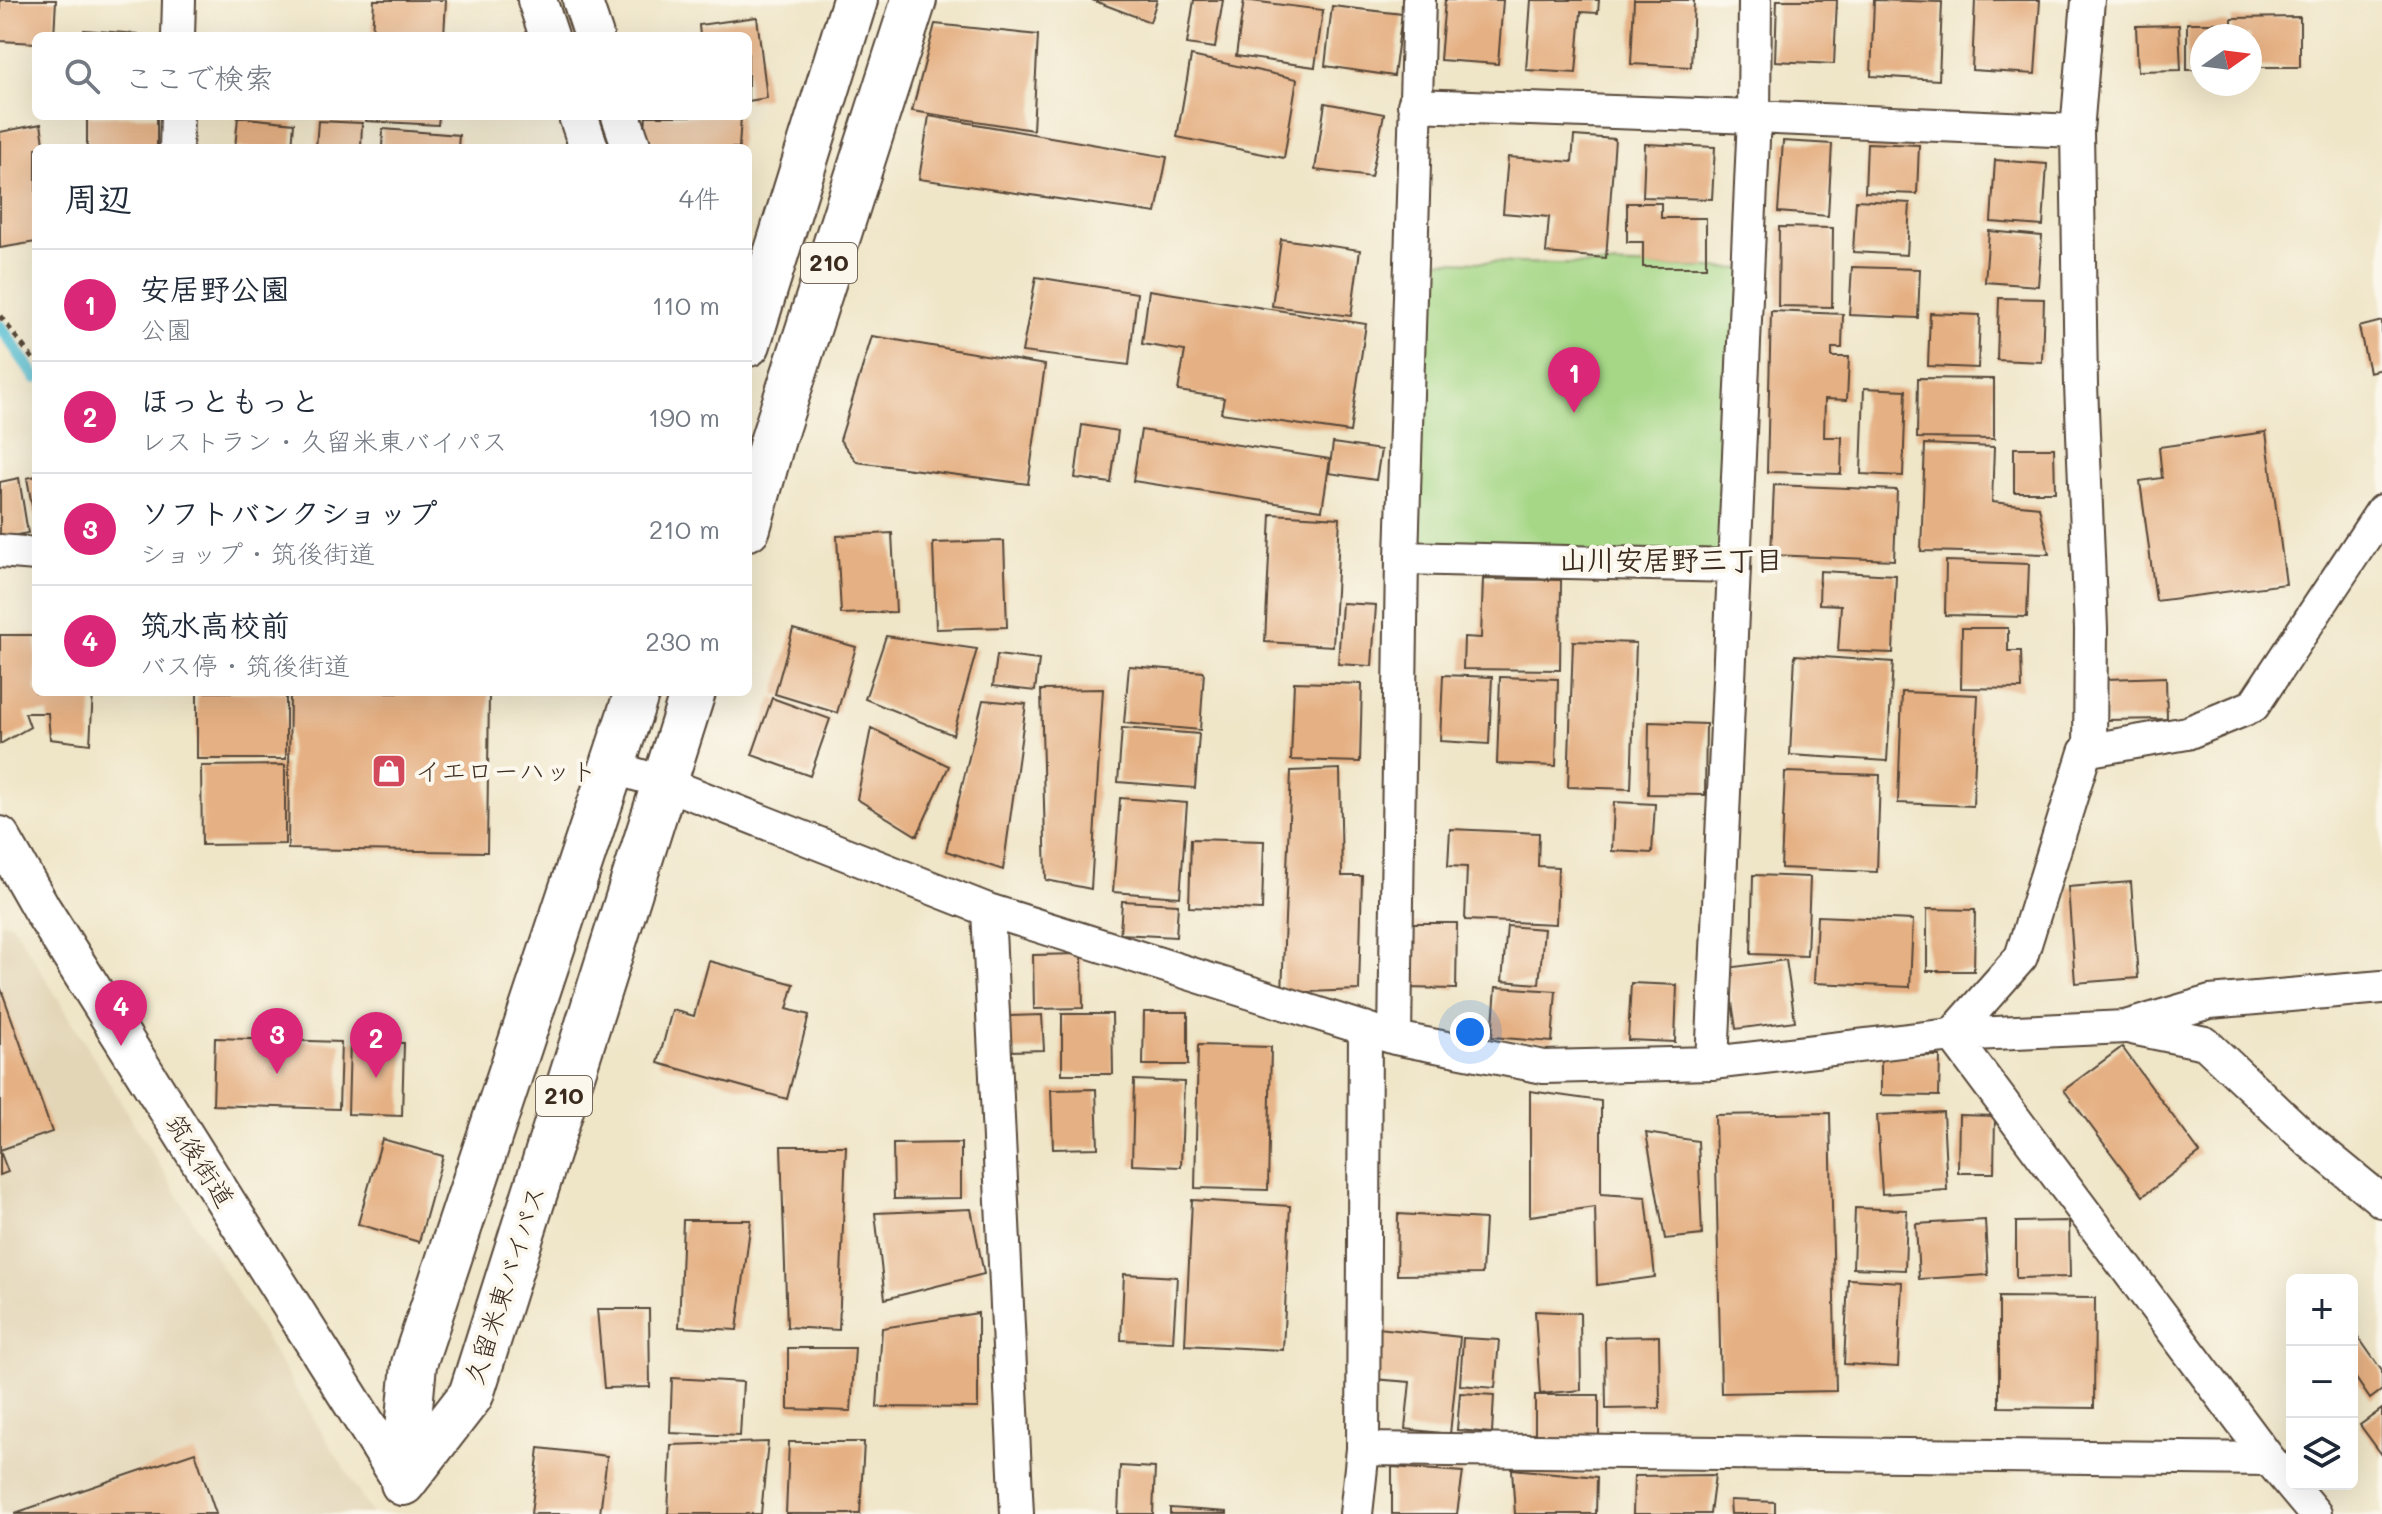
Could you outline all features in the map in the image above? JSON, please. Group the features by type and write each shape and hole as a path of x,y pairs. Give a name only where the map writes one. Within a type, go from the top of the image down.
{"highway":[{"name":"210","path":"752,322 764,254 855,0"},
{"name":"210","path":"753,491 914,0"},
{"name":"210","path":"412,1499 414,1364 636,696"},
{"name":"久留米東バイパス","path":"412,1499 471,1395 692,696"}],"street":[{"path":"178,32 179,0"},
{"path":"537,0 548,32"},
{"path":"582,0 593,32"},
{"path":"1395,1038 1402,558 1419,0"},
{"path":"1712,1063 1754,117 1755,0"},
{"path":"2088,0 2077,131 2081,385 2091,629 2090,750"},
{"path":"1414,105 2077,131"},
{"path":"176,144 177,120"},
{"path":"579,120 588,144"},
{"path":"622,120 631,144"},
{"path":"1952,1035 2021,957 2085,752 2187,733 2253,706 2382,511"},
{"path":"0,551 32,554"},
{"path":"1402,558 1734,566"},
{"path":"611,767 662,782 988,910 1395,1038 1544,1067 1712,1063 1952,1035 2125,1027 2210,1002 2382,987"},
{"name":"筑後街道","path":"0,836 41,908 412,1499"},
{"path":"988,910 1017,1514"},
{"path":"2125,1027 2205,1043 2310,1142 2382,1201"},
{"path":"1356,1514 1363,1449 1365,1028"},
{"path":"1952,1035 2269,1459 2315,1514"},
{"path":"1363,1449 2269,1459"}],"path":[{"path":"0,316 32,358"}],"shaded area":[{"path":"0,922 12,923 372,1514 0,1514"}],"green space":[{"path":"1410,260 1748,269 1734,566 1402,558"}],"building":[{"path":"0,0 56,0 54,32 32,32 32,43 0,41"},
{"path":"374,0 446,0 444,32 372,32"},
{"path":"1092,0 1157,0 1150,22"},
{"path":"1194,0 1223,0 1215,48 1187,44"},
{"path":"1244,0 1323,10 1315,67 1236,56"},
{"path":"1445,0 1503,0 1498,64 1440,60"},
{"path":"1531,0 1599,0 1598,13 1581,12 1576,73 1526,70"},
{"path":"1634,0 1694,0 1691,67 1631,64"},
{"path":"1777,0 1837,0 1834,64 1775,61"},
{"path":"1874,0 1942,2 1939,80 1871,76"},
{"path":"1975,0 2040,0 2035,74 1972,70"},
{"path":"1332,6 1402,14 1394,76 1325,66"},
{"path":"757,17 767,98 752,100 752,32 700,32 699,25"},
{"path":"2300,17 2300,67 2262,67 2262,24 2232,24 2232,18"},
{"path":"2187,23 2228,23 2190,24 2190,70 2187,70"},
{"path":"935,24 1038,35 1033,130 912,111"},
{"path":"2179,25 2181,70 2138,71 2136,26"},
{"path":"1191,56 1297,79 1284,158 1177,137"},
{"path":"1325,103 1384,114 1371,177 1315,170"},
{"path":"929,116 1167,157 1156,213 919,179"},
{"path":"87,120 157,120 157,144 87,144"},
{"path":"238,120 294,123 292,144 235,144"},
{"path":"366,120 439,120 438,125"},
{"path":"646,120 741,120 739,144 644,144"},
{"path":"318,121 362,123 361,144 316,144"},
{"path":"41,124 44,144 32,144 32,243 0,248 0,132"},
{"path":"383,129 459,135 458,144 382,144"},
{"path":"1574,136 1615,139 1606,258 1546,253 1549,217 1503,213 1508,157 1572,162"},
{"path":"1783,141 1832,144 1828,216 1778,212"},
{"path":"1867,143 1919,145 1917,194 1865,192"},
{"path":"1645,144 1715,147 1712,199 1643,197"},
{"path":"1995,160 2047,164 2043,226 1991,222"},
{"path":"1856,200 1910,203 1907,255 1853,252"},
{"path":"1627,203 1661,203 1661,218 1706,218 1706,267 1643,267 1643,242 1627,242"},
{"path":"1779,227 1833,228 1832,307 1778,306"},
{"path":"1989,231 2042,236 2038,286 1985,282"},
{"path":"1281,239 1360,250 1351,316 1272,306"},
{"path":"1852,267 1920,269 1918,318 1849,315"},
{"path":"1036,277 1137,293 1129,365 1022,352"},
{"path":"1149,290 1366,324 1350,432 1221,413 1224,398 1178,391 1185,351 1142,344"},
{"path":"1999,298 2044,299 2042,362 1997,360"},
{"path":"1771,311 1843,314 1842,348 1832,348 1832,357 1849,357 1847,400 1825,399 1824,437 1842,437 1841,474 1767,472"},
{"path":"1930,313 1980,315 1978,368 1928,366"},
{"path":"2382,321 2382,369 2369,372 2359,327"},
{"path":"872,336 1045,365 1028,484 857,462 840,440"},
{"path":"1918,378 1994,379 1994,439 1917,438"},
{"path":"1864,388 1906,390 1903,476 1861,474"},
{"path":"1082,425 1118,431 1111,483 1075,478"},
{"path":"1141,430 1330,459 1322,510 1133,481"},
{"path":"2266,432 2286,584 2156,601 2140,481 2162,478 2159,447"},
{"path":"1333,443 1381,450 1376,480 1329,473"},
{"path":"1925,444 1994,447 1992,502 2039,507 2049,554 1921,551"},
{"path":"2014,448 2054,448 2055,492 2014,492"},
{"path":"32,477 32,506 27,478"},
{"path":"19,478 28,533 0,538 0,482"},
{"path":"1774,485 1897,490 1894,560 1771,555"},
{"path":"1271,514 1340,518 1333,646 1265,642"},
{"path":"892,533 896,612 841,614 837,536"},
{"path":"1004,541 1007,627 936,629 933,543"},
{"path":"1946,561 2029,564 2027,617 1945,615"},
{"path":"1820,571 1896,575 1893,653 1838,651 1841,605 1819,604"},
{"path":"1483,579 1561,580 1560,670 1463,669 1464,637 1481,638"},
{"path":"1342,603 1376,605 1372,666 1338,664"},
{"path":"1962,628 2008,628 2008,651 2021,651 2022,689 1961,688"},
{"path":"793,629 856,647 837,713 775,694"},
{"path":"0,635 32,635 32,696 93,696 90,744 50,739 48,713 25,713 30,727 0,744"},
{"path":"886,636 977,649 953,735 865,699"},
{"path":"1573,641 1636,643 1631,789 1568,787"},
{"path":"997,655 1039,660 1035,691 993,686"},
{"path":"1795,655 1893,662 1887,761 1790,755"},
{"path":"1129,666 1204,672 1200,730 1124,723"},
{"path":"1443,675 1492,677 1489,744 1440,741"},
{"path":"1500,677 1558,679 1556,766 1497,764"},
{"path":"2166,677 2167,719 2106,720 2106,679"},
{"path":"1294,682 1362,684 1360,762 1291,760"},
{"path":"1103,689 1091,889 1046,880 1041,690"},
{"path":"1902,692 1978,695 1973,806 1898,803"},
{"path":"197,696 286,696 286,759 197,759"},
{"name":"イエローハット","path":"290,696 489,696 487,852 288,849"},
{"path":"772,698 830,719 810,776 752,755"},
{"path":"983,700 1026,704 1003,870 946,851"},
{"path":"1649,722 1706,724 1705,795 1648,794"},
{"path":"871,728 949,766 917,836 857,799"},
{"path":"1122,728 1199,734 1195,788 1118,782"},
{"path":"285,765 285,844 202,845 201,766"},
{"path":"1340,769 1342,876 1362,876 1359,990 1282,993 1291,771"},
{"path":"1785,772 1880,775 1877,872 1781,868"},
{"path":"1120,798 1187,803 1180,897 1113,892"},
{"path":"1614,802 1655,804 1652,853 1612,851"},
{"path":"1450,829 1539,833 1538,866 1558,867 1556,924 1465,920 1467,867 1448,866"},
{"path":"1191,839 1264,841 1262,910 1189,907"},
{"path":"1753,875 1810,877 1807,956 1751,954"},
{"path":"2131,882 2138,978 2075,983 2068,887"},
{"path":"1122,901 1178,904 1176,937 1120,934"},
{"path":"1927,909 1975,910 1974,971 1927,971"},
{"path":"1817,916 1913,920 1910,987 1814,983"},
{"path":"1408,923 1457,923 1456,989 1407,988"},
{"path":"1507,926 1544,929 1539,984 1502,981"},
{"path":"1082,954 1083,1008 1034,1009 1033,955"},
{"path":"1786,960 1795,1021 1736,1029 1727,968"},
{"path":"709,961 794,984 787,1009 809,1015 787,1099 658,1063 672,1010 694,1016"},
{"path":"1631,983 1677,985 1675,1042 1628,1040"},
{"path":"0,986 52,1132 0,1150"},
{"path":"1496,987 1556,991 1552,1042 1492,1037"},
{"path":"1144,1012 1188,1012 1188,1065 1143,1065"},
{"path":"1062,1014 1112,1014 1113,1074 1062,1074"},
{"path":"1042,1015 1044,1050 1010,1051 1010,1016"},
{"path":"215,1038 341,1042 339,1109 213,1105"},
{"path":"350,1041 404,1043 402,1116 348,1114"},
{"path":"1198,1045 1271,1047 1268,1190 1195,1188"},
{"path":"2122,1047 2200,1153 2143,1196 2064,1090"},
{"path":"1881,1055 1940,1056 1939,1096 1881,1095"},
{"path":"1134,1080 1184,1082 1181,1167 1132,1165"},
{"path":"1096,1089 1098,1148 1053,1149 1051,1090"},
{"path":"1530,1091 1601,1101 1601,1194 1646,1197 1655,1277 1597,1285 1595,1207 1530,1216"},
{"path":"1943,1112 1947,1190 1882,1194 1877,1115"},
{"path":"1830,1113 1836,1391 1721,1393 1715,1115"},
{"path":"1959,1115 1995,1116 1994,1173 1958,1173"},
{"path":"1646,1133 1698,1141 1702,1235 1665,1239"},
{"path":"382,1139 443,1156 419,1242 358,1224"},
{"path":"961,1143 961,1198 894,1199 893,1144"},
{"path":"781,1146 846,1146 839,1330 787,1327"},
{"path":"0,1151 8,1172 0,1175"},
{"path":"1192,1200 1290,1206 1283,1350 1185,1345"},
{"path":"1855,1208 1907,1210 1905,1270 1853,1268"},
{"path":"971,1209 984,1274 885,1299 875,1213"},
{"path":"1398,1214 1485,1219 1482,1274 1397,1275"},
{"path":"683,1220 751,1220 737,1330 679,1327"},
{"path":"1985,1220 1988,1275 1919,1279 1916,1224"},
{"path":"2069,1221 2070,1277 2016,1278 2016,1222"},
{"path":"1124,1274 1177,1277 1173,1342 1121,1340"},
{"path":"1848,1279 1902,1282 1898,1367 1844,1364"},
{"path":"1999,1297 2095,1298 2094,1408 1999,1407"},
{"path":"597,1309 649,1309 650,1387 604,1388"},
{"path":"1535,1311 1580,1313 1581,1390 1540,1394"},
{"path":"978,1313 978,1408 877,1407 882,1328"},
{"path":"1378,1328 1460,1337 1450,1434 1405,1429 1410,1382 1373,1379"},
{"path":"1659,1336 1660,1408 1606,1409 1605,1337"},
{"path":"2358,1337 2382,1371 2382,1390 2370,1399 2358,1381"},
{"path":"1463,1338 1499,1340 1495,1388 1460,1385"},
{"path":"788,1348 855,1348 851,1411 788,1409"},
{"path":"672,1378 743,1382 740,1436 670,1433"},
{"path":"1460,1393 1494,1395 1492,1433 1457,1430"},
{"path":"1535,1395 1599,1395 1599,1441 1535,1441"},
{"path":"2382,1409 2382,1455 2360,1425"},
{"path":"768,1442 761,1514 668,1514 671,1445"},
{"path":"789,1442 864,1442 860,1514 786,1514"},
{"path":"539,1448 607,1456 600,1514 531,1514"},
{"path":"195,1452 216,1514 15,1514 15,1513"},
{"path":"1120,1466 1155,1468 1153,1514 1118,1514"},
{"path":"1392,1467 1463,1472 1457,1514 1392,1514"},
{"path":"1512,1469 1597,1477 1596,1514 1515,1514"},
{"path":"1715,1475 1710,1514 1633,1514 1634,1476"},
{"path":"1730,1500 1775,1502 1775,1514 1731,1514"},
{"path":"1170,1508 1227,1512 1227,1514 1170,1514"}],"waterway":[{"path":"0,326 32,372"}],"place":[{"name":"安居野公園","path":"1574,413"},
{"name":"イエローハット","path":"389,771"},
{"name":"筑水高校前","path":"121,1046"},
{"name":"ソフトバンクショップ","path":"277,1074"},
{"name":"ほっともっと","path":"376,1078"}],"district":[{"name":"山川安居野三丁目","path":"1671,560"}]}
